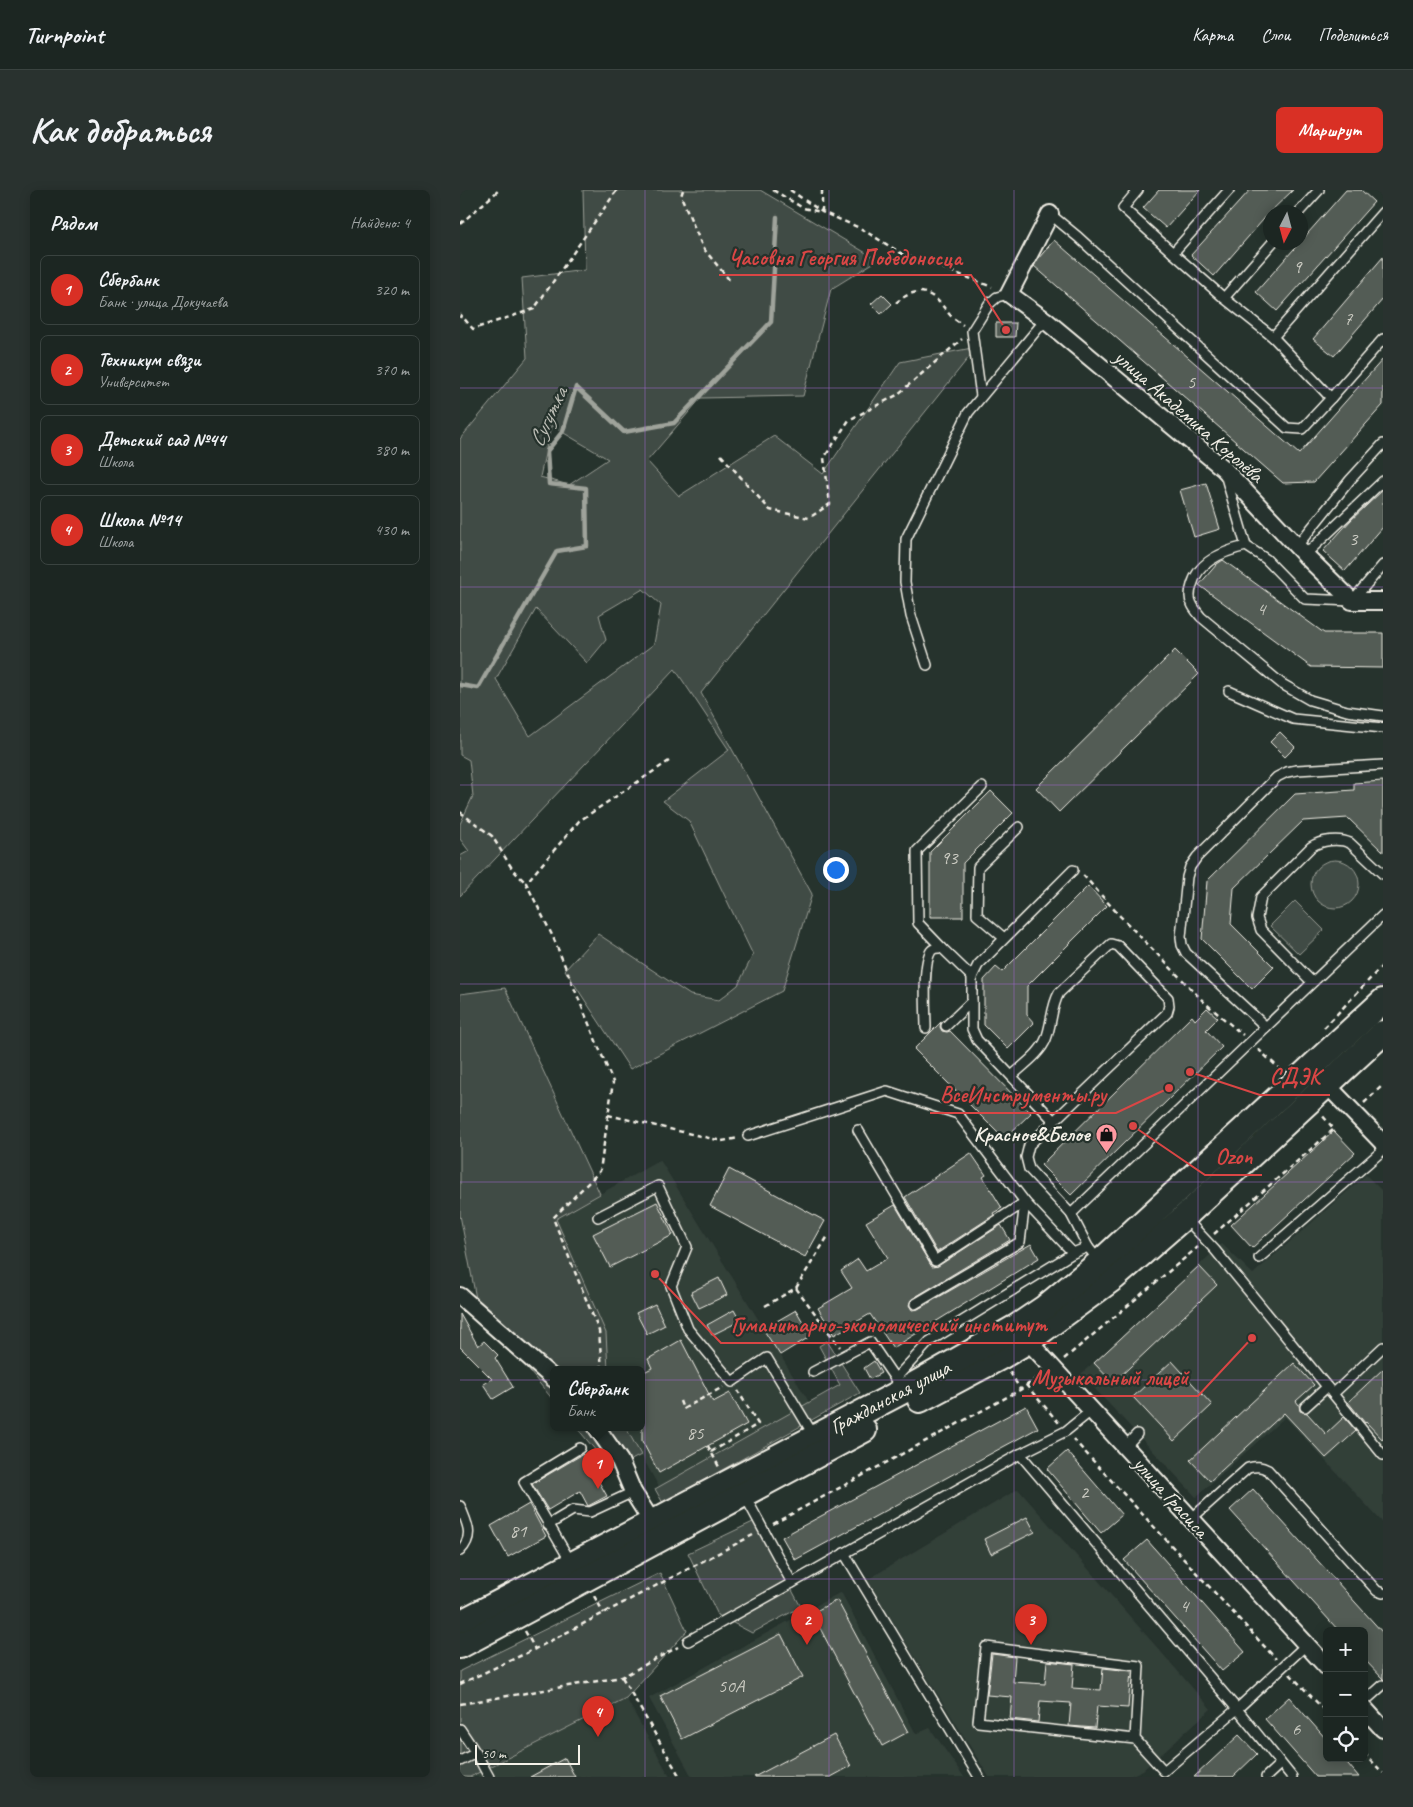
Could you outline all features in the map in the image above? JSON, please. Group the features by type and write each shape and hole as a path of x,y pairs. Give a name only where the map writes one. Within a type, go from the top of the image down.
{"main road":[{"name":"Гражданская улица","path":"460,1623 814,1437 899,1385 1022,1334 1115,1277 1184,1216 1318,1076 1383,1001"},
{"name":"Гражданская улица","path":"460,1646 989,1364 1022,1334 1094,1254 1318,1076 1383,1033"}],"street":[{"path":"1009,294 1050,214"},
{"name":"улица Академика Королёва","path":"1009,294 1045,320 1223,468 1352,601"},
{"path":"1352,601 1383,601"},
{"path":"1318,1076 1383,1143"},
{"path":"460,1296 550,1376"},
{"name":"улица Грасиса","path":"1022,1334 1323,1663"},
{"path":"599,1431 620,1461 633,1492 652,1522"}],"lane":[{"path":"1138,190 1123,208 1224,298 1273,337 1331,398"},
{"path":"1173,253 1229,190"},
{"path":"1305,205 1318,190"},
{"path":"1273,337 1383,212"},
{"path":"1050,214 1085,243 1287,428 1302,429 1383,339"},
{"path":"1224,298 1266,250"},
{"path":"981,396 972,331 988,304 997,297 1009,294"},
{"path":"927,665 911,616 905,582 906,540 968,413 1045,320"},
{"path":"1302,551 1350,480 1383,444"},
{"path":"1223,468 1246,546 1266,559 1305,599 1352,601 1383,565"},
{"path":"1302,551 1383,481"},
{"path":"1246,546 1233,549 1206,563 1194,576 1190,590 1191,604 1201,617 1282,684 1310,700 1347,711 1383,716"},
{"path":"1229,691 1293,720 1383,728"},
{"path":"1266,1027 1186,953 1183,948 1181,941 1187,877 1190,867 1197,857 1281,775 1297,770 1383,765"},
{"path":"972,977 918,923 918,851 982,787"},
{"path":"1004,938 977,915 978,867 1019,827"},
{"path":"1312,982 1261,930 1257,918 1261,897 1311,847 1319,842 1343,840 1350,843 1383,874"},
{"path":"1054,1121 974,1036 972,1029 972,977 976,967 1073,870"},
{"path":"1071,1214 1383,915"},
{"path":"1012,1076 1043,1045 1059,993 1108,945 1118,946 1168,998 1167,1013 1029,1145 1026,1151 1029,1169 1071,1214 1094,1254"},
{"path":"926,1028 927,965 931,952 934,949 942,948"},
{"path":"946,1026 972,1001"},
{"path":"748,1136 887,1091 958,1114 1025,1202 1072,1253"},
{"path":"858,1130 935,1261 1025,1202"},
{"path":"1260,1258 1383,1150"},
{"path":"598,1217 658,1186 688,1247 671,1286 688,1329 732,1382 767,1358 814,1437"},
{"path":"915,1304 1020,1242 1025,1202"},
{"path":"1184,1216 1205,1242 1215,1250 1383,1455"},
{"path":"814,1372 870,1342 899,1385 930,1341 1072,1253 1094,1254"},
{"path":"1306,1407 1330,1391 1383,1347"},
{"path":"688,1641 1020,1454 1066,1431 1091,1410"},
{"path":"1125,1447 1137,1434"},
{"path":"572,1564 524,1482 580,1448"},
{"path":"1020,1454 1237,1709 1292,1777"},
{"path":"1191,1519 1248,1468 1262,1467 1268,1470 1378,1591 1383,1593"},
{"path":"548,1525 573,1510 590,1512 633,1492"},
{"path":"744,1493 792,1583"},
{"path":"460,1506 469,1529 469,1536 466,1544 460,1551"},
{"path":"844,1553 979,1777"},
{"path":"1135,1739 1139,1666 986,1647 978,1722 1135,1739 1164,1771 1237,1709 1282,1665 1306,1645"},
{"path":"1368,1698 1383,1685"},
{"path":"460,1729 489,1777"},
{"path":"460,1761 476,1753"},
{"path":"1266,1777 1280,1764"}],"path":[{"path":"460,224 499,190"},
{"path":"460,316 473,329 534,309 616,190"},
{"path":"683,190 681,196 703,248 731,282"},
{"path":"773,190 803,208 822,212 860,228 904,255 1009,294"},
{"path":"790,190 822,212"},
{"path":"822,190 822,212"},
{"path":"721,455 770,510 809,518 830,504 824,458 850,420 897,395 972,331 951,316 939,302 926,294 913,292 907,294 896,303"},
{"path":"526,883 579,821 669,762"},
{"path":"460,812 492,836 513,870 526,883 553,937 613,1082 600,1171 553,1218 599,1331 602,1366"},
{"path":"1073,870 1079,870 1120,916 1204,1003 1250,1041 1283,1072"},
{"path":"1359,1108 1383,1085"},
{"path":"608,1114 722,1141 748,1136"},
{"path":"460,1684 535,1649 604,1613 1020,1390 1052,1368 1205,1242 1334,1129 1321,1114"},
{"path":"765,1306 796,1288 828,1236"},
{"path":"796,1288 845,1354"},
{"path":"680,1401 683,1409 732,1382 758,1424 711,1452"},
{"path":"1026,1385 1066,1431 1323,1709"},
{"path":"708,1446 720,1469"},
{"path":"593,1594 604,1613"},
{"path":"525,1630 535,1649"},
{"path":"460,1704 622,1677 688,1641"},
{"path":"622,1677 680,1777"},
{"path":"1368,1757 1383,1773"}],"shaded area":[{"path":"583,190 760,190 878,260 831,289 803,396 701,398 647,461 679,496 774,436 823,474 900,362 977,347 701,693 812,894 782,991 630,1069 565,970 598,934 690,995 719,1000 738,985 753,955 689,821 663,801 729,750 675,669 460,896 460,856 469,851 460,839 460,824 473,796 469,760 460,755 460,439 527,358 522,278 585,270","holes":["552,426 608,459 569,485 540,477","643,589 661,605 654,644 530,736 496,679 536,609 587,663 606,640 599,615"]},
{"path":"1335,860 1344,862 1352,867 1357,875 1359,884 1357,893 1352,901 1344,906 1335,908 1326,906 1318,901 1313,893 1311,884 1313,875 1318,867 1326,862"},
{"path":"1295,901 1324,930 1299,954 1270,926"},
{"path":"505,988 600,1194 556,1219 606,1333 608,1366 550,1366 550,1396 478,1309 460,1215 460,994"},
{"path":"660,1160 814,1410 663,1494 628,1431 645,1431 645,1366 608,1366 606,1333 556,1219"},
{"path":"1366,1175 1383,1192 1383,1523 1285,1417 1196,1497 1081,1374 1222,1244 1253,1274"},
{"path":"827,1341 860,1393 663,1503 655,1489 840,1385 819,1346"},
{"path":"580,1431 628,1431 641,1455 612,1470"},
{"path":"1018,1489 1211,1709 1143,1770 1128,1777 989,1777 867,1580"},
{"path":"755,1521 801,1607 752,1633 718,1615 688,1553"},
{"path":"660,1573 687,1631 626,1698 470,1777 460,1777 460,1671"},
{"path":"841,1592 916,1734 930,1728 964,1777 692,1777 649,1698"},
{"path":"626,1698 670,1777 470,1777"}],"building":[{"path":"1159,190 1200,190 1166,228 1143,208"},
{"path":"1250,190 1293,190 1277,205 1263,205 1263,220 1214,276 1191,255"},
{"path":"1346,190 1361,190 1374,202 1277,311 1256,292 1293,250 1308,250 1308,233"},
{"path":"1054,240 1299,454 1383,359 1383,405 1314,482 1283,483 1034,266"},
{"path":"1383,257 1383,299 1334,356 1313,339"},
{"path":"882,294 892,304 881,314 871,304"},
{"path":"996,323 1016,323 1015,337 996,337"},
{"path":"1206,483 1220,529 1194,537 1180,490"},
{"path":"1383,490 1383,527 1345,571 1323,551 1351,520"},
{"path":"1223,560 1324,633 1383,633 1383,668 1311,667 1199,585 1217,564"},
{"path":"1175,650 1199,674 1059,812 1036,788"},
{"path":"1280,732 1295,747 1285,757 1270,742"},
{"path":"1383,781 1383,852 1348,818 1303,821 1234,888 1231,924 1274,967 1252,989 1202,939 1207,881 1295,794 1354,790 1354,783"},
{"path":"991,791 1013,813 963,863 963,917 930,917 930,852"},
{"path":"1088,886 1107,906 1027,986 1027,1015 1034,1023 1008,1049 984,1025 984,980 996,967 1002,972"},
{"path":"1207,1008 1218,1018 1206,1030 1222,1047 1071,1195 1041,1165 1192,1016 1195,1020"},
{"path":"941,1022 940,1027 942,1031 950,1031 1031,1113 1004,1139 914,1049"},
{"path":"1334,1131 1355,1153 1252,1248 1231,1225"},
{"path":"971,1153 986,1175 983,1177 1002,1208 937,1252 905,1197"},
{"path":"729,1169 825,1221 805,1257 710,1206"},
{"path":"657,1202 673,1235 610,1267 593,1234"},
{"path":"895,1205 932,1267 938,1266 1001,1225 1010,1240 912,1299 909,1305 912,1310 918,1309 1031,1244 1039,1258 893,1348 870,1314 834,1335 818,1308 852,1288 841,1271 858,1259 866,1271 888,1258 866,1222"},
{"path":"1199,1266 1217,1285 1113,1383 1094,1363"},
{"path":"719,1278 727,1295 699,1308 691,1292"},
{"path":"655,1304 665,1325 647,1334 636,1313"},
{"path":"734,1310 740,1321 712,1335 707,1325"},
{"path":"796,1310 811,1336 780,1355 763,1329"},
{"path":"460,1314 478,1346 484,1341 498,1355 495,1358 513,1387 493,1399 483,1384 492,1379 460,1347"},
{"path":"681,1340 713,1402 730,1393 747,1424 659,1473 642,1441 642,1431 645,1431 645,1372 652,1368 648,1359"},
{"path":"874,1361 881,1373 870,1379 864,1368"},
{"path":"1172,1361 1212,1405 1174,1441 1133,1397"},
{"path":"1294,1363 1314,1385 1296,1401 1300,1411 1307,1413 1326,1434 1344,1417 1356,1431 1326,1458 1284,1413 1210,1481 1190,1460"},
{"path":"1383,1369 1383,1440 1365,1423 1348,1402"},
{"path":"1026,1406 1038,1428 795,1560 782,1537"},
{"path":"1067,1451 1122,1515 1101,1533 1047,1469"},
{"path":"583,1454 607,1496 588,1506 580,1491 548,1510 532,1484"},
{"path":"1253,1489 1383,1633 1383,1679 1368,1663 1368,1627 1335,1627 1230,1510"},
{"path":"529,1504 546,1536 508,1557 491,1526"},
{"path":"1027,1517 1035,1532 991,1554 984,1539"},
{"path":"1147,1540 1245,1652 1222,1671 1124,1560"},
{"path":"837,1600 908,1732 882,1746 812,1613"},
{"path":"781,1634 803,1677 682,1739 660,1696"},
{"path":"992,1654 1015,1657 1013,1682 1045,1684 1047,1661 1074,1664 1072,1688 1101,1690 1103,1668 1131,1671 1128,1708 1097,1706 1095,1728 1069,1726 1071,1703 1040,1701 1038,1722 1010,1719 1012,1697 987,1695"},
{"path":"1289,1697 1323,1735 1323,1762 1346,1762 1359,1777 1316,1777 1265,1719"},
{"path":"834,1735 851,1766 831,1777 754,1777"},
{"path":"1239,1735 1257,1754 1233,1777 1194,1777"},
{"path":"565,1758 575,1777 530,1777"}],"waterway":[{"name":"Сугутка","path":"460,685 478,688 557,551 587,546 586,488 549,484 547,451 563,431 576,387 624,432 674,423 771,322 777,217"}],"place":[{"name":"Часовня Георгия Победоносца","path":"1006,330"},
{"name":"СДЭК","path":"1190,1072"},
{"name":"ВсеИнструменты.ру","path":"1169,1088"},
{"name":"Ozon","path":"1133,1126"},
{"name":"Красное&Белое","path":"1106,1153"},
{"name":"Гуманитарно-экономический институт","path":"655,1274"},
{"name":"Музыкальный лицей","path":"1252,1338"},
{"name":"Сбербанк","path":"598,1489"},
{"name":"Техникум связи","path":"807,1645"},
{"name":"Детский сад №44","path":"1031,1645"},
{"name":"Школа №14","path":"598,1737"}]}
